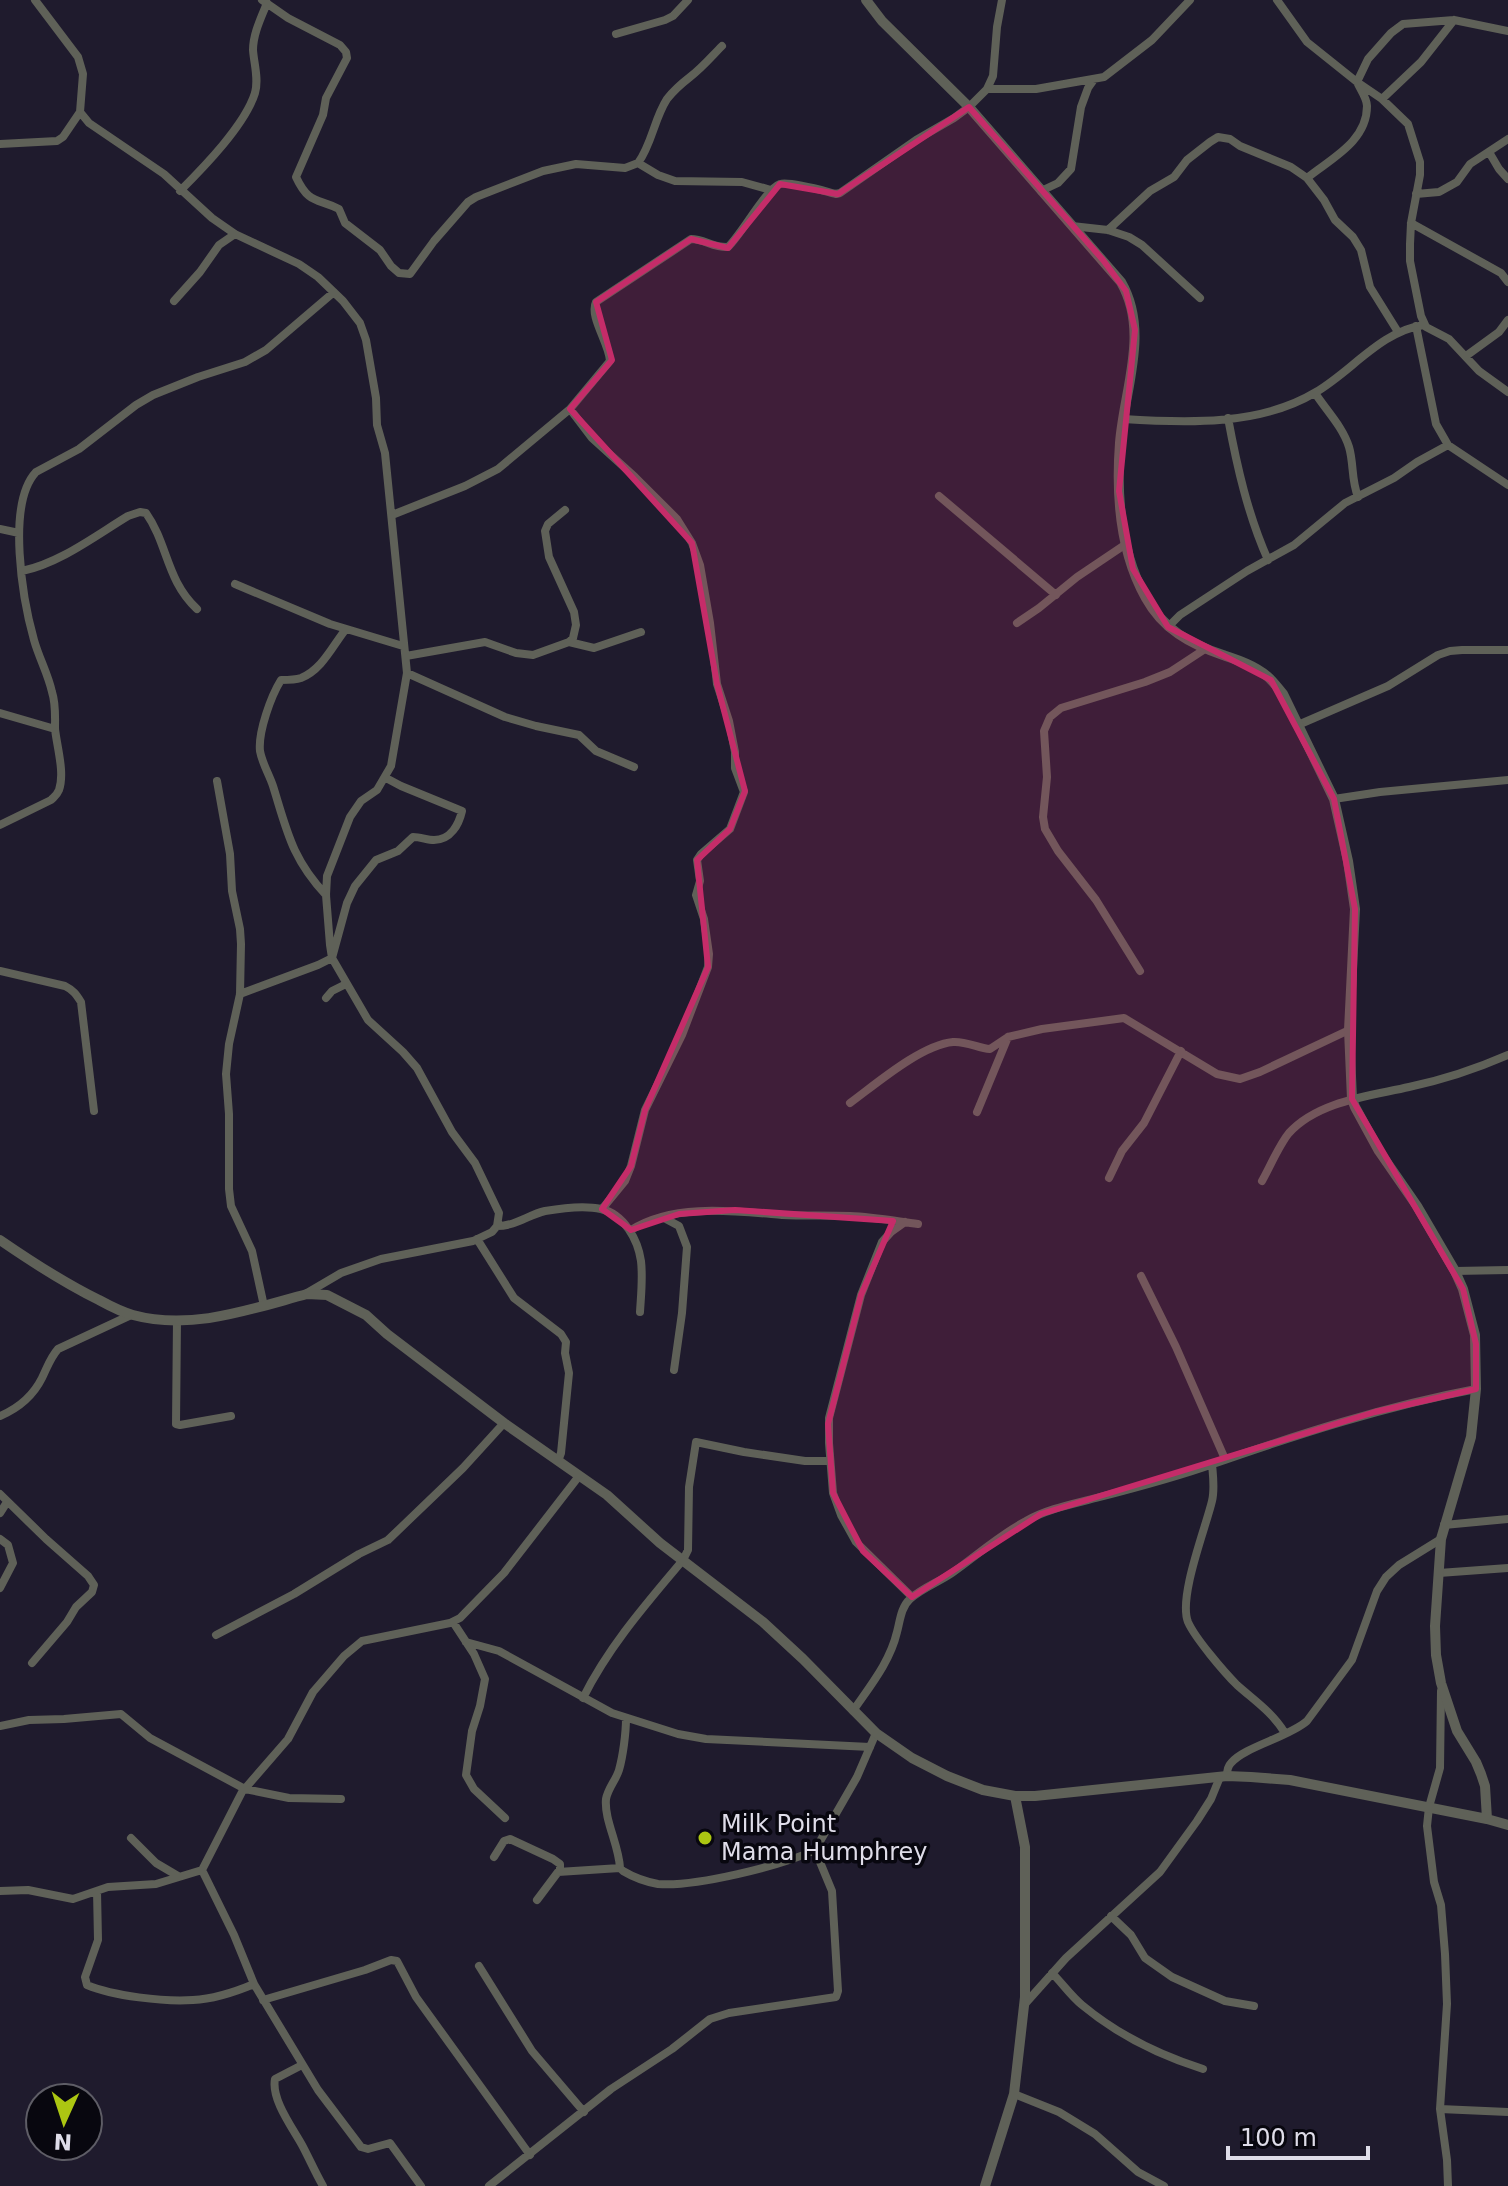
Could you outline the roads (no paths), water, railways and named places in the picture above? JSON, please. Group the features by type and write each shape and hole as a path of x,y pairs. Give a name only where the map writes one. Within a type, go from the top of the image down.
{"street":[{"path":"0,144 59,140 80,112 82,67 78,57 35,0"},
{"path":"616,34 665,20 688,0"},
{"path":"866,0 891,30 969,107 1121,282 1131,302 1135,330 1120,443 1119,491 1120,515 1133,569 1146,598 1168,627 1188,642 1247,663 1267,676 1283,694 1334,799 1355,909 1349,1030 1352,1099 1379,1151 1417,1206 1455,1271 1475,1335 1476,1389 1471,1437 1441,1539 1435,1626 1441,1683 1457,1731 1481,1774 1487,1819"},
{"path":"392,515 493,472 525,449 570,409 610,361 594,311 596,302 691,239 715,247 730,246 771,190 784,184 840,193 969,107 987,89 993,76 1002,0"},
{"path":"987,89 1036,89 1104,77 1164,29 1190,0"},
{"path":"1277,0 1307,42 1406,120 1416,143 1420,171 1411,223 1410,261 1436,424 1448,445 1508,485"},
{"path":"180,191 213,156 252,99 257,80 254,38 265,2 288,18 340,45 346,52 347,58 326,98 323,115 296,175 297,180 314,201 339,209 345,223 380,250 399,273 410,274 434,241 476,197 543,171 576,164 625,168 638,163 647,151 666,101 722,46"},
{"path":"1357,82 1368,59 1400,26 1408,23 1454,20 1508,31"},
{"path":"1382,99 1421,62 1454,20"},
{"path":"1041,191 1058,183 1071,169 1081,107 1094,80"},
{"path":"1307,178 1342,152 1359,133 1367,107 1357,82"},
{"path":"0,1240 83,1293 131,1315 177,1320 203,1319 307,1294 341,1273 381,1259 477,1239 492,1232 497,1226 499,1213 475,1163 452,1132 417,1068 368,1020 332,958 327,876 350,817 361,801 377,790 386,778 393,758 407,673 385,453 377,425 376,398 366,340 360,323 318,277 299,264 235,234 180,191 164,174 89,123 80,112"},
{"path":"1108,230 1142,197 1170,180 1193,155 1216,138 1230,139 1291,167 1307,178 1335,220 1353,237 1361,250 1370,287 1398,332"},
{"path":"1416,194 1431,194 1450,186 1460,179 1470,164 1508,139"},
{"path":"1489,152 1508,179"},
{"path":"638,163 675,181 742,182 771,190"},
{"path":"1411,223 1501,273 1508,282"},
{"path":"1072,226 1124,234 1142,245 1200,298"},
{"path":"174,301 219,245 235,234"},
{"path":"0,825 51,800 57,794 60,777 54,700 27,611 19,533 28,486 36,472 79,449 153,395 245,362 266,350 334,292"},
{"path":"1466,356 1499,332 1508,320"},
{"path":"1123,419 1159,421 1241,417 1290,405 1315,393 1398,332 1420,325 1449,339 1479,371 1508,392"},
{"path":"1315,393 1349,447 1358,497"},
{"path":"570,409 592,438 677,519 692,543 700,565 717,684 729,721 735,768 744,791 730,829 697,860 700,881 696,895 704,919 708,967 682,1035 645,1110 625,1181 602,1209"},
{"path":"1228,418 1246,499 1268,560"},
{"path":"1168,627 1188,609 1294,545 1338,508 1448,445"},
{"path":"939,496 1056,595"},
{"path":"406,656 485,642 516,653 533,655 569,642 575,634 574,612 549,557 545,531 548,524 565,510"},
{"path":"22,571 59,558 128,516 146,513 175,581 197,609"},
{"path":"0,529 19,533"},
{"path":"1017,623 1126,544"},
{"path":"235,584 297,612 403,646"},
{"path":"326,895 309,876 292,847 261,756 261,739 271,702 281,680 301,678 308,673 322,661 346,629"},
{"path":"569,642 594,648 641,632"},
{"path":"1140,971 1096,900 1045,829 1043,817 1047,777 1044,731 1050,717 1061,708 1170,672 1205,649"},
{"path":"1298,725 1388,686 1438,655 1450,651 1508,650"},
{"path":"407,673 505,717 579,735 596,751 634,767"},
{"path":"0,713 55,729"},
{"path":"240,994 332,958 347,903 355,886 376,860 398,851 413,837 444,838 460,821 462,811 386,778"},
{"path":"1334,799 1508,780"},
{"path":"217,781 240,929 240,994 226,1074 229,1189 231,1206 252,1251 264,1306"},
{"path":"0,971 65,986 76,994 81,1002 94,1111"},
{"path":"326,998 346,984"},
{"path":"850,1103 894,1070 927,1051 957,1041 990,1049 1008,1037 1042,1029 1124,1018 1217,1074 1240,1079 1349,1030"},
{"path":"977,1112 1008,1037"},
{"path":"1109,1178 1122,1151 1144,1123 1181,1051"},
{"path":"1262,1181 1290,1132 1315,1115 1352,1099 1481,1067 1508,1055"},
{"path":"497,1226 512,1225 544,1211 602,1209 631,1230 640,1257 640,1312"},
{"path":"631,1230 663,1218 735,1210 784,1215 852,1216 918,1224"},
{"path":"663,1218 679,1226 687,1247 674,1370"},
{"path":"905,1222 882,1242 861,1295 829,1418 833,1493 841,1515 856,1542 912,1597"},
{"path":"477,1239 514,1298 566,1341 569,1384 558,1461"},
{"path":"1455,1271 1508,1270"},
{"path":"1141,1276 1225,1459"},
{"path":"307,1294 327,1295 366,1315 390,1337 504,1423 607,1495 660,1543 785,1641 876,1733 912,1758 947,1776 983,1790 1015,1796 1223,1776 1290,1780 1508,1825"},
{"path":"0,1416 11,1412 32,1393 58,1349 131,1315"},
{"path":"177,1320 176,1424 231,1416"},
{"path":"853,1711 881,1672 905,1606 912,1597 941,1581 1026,1521 1375,1412 1476,1389"},
{"path":"216,1635 388,1540 463,1468 504,1423"},
{"path":"583,1698 627,1626 683,1560 689,1545 689,1487 696,1442 805,1461 830,1461"},
{"path":"1212,1464 1213,1495 1196,1548 1186,1616 1196,1635 1237,1685 1277,1719 1285,1733"},
{"path":"0,1891 28,1890 70,1899 108,1887 149,1885 202,1870 245,1789 288,1739 313,1692 357,1643 460,1618 504,1573 579,1476"},
{"path":"0,1494 94,1585 92,1592 76,1607 32,1663"},
{"path":"0,1513 7,1502"},
{"path":"1444,1525 1508,1519"},
{"path":"0,1539 8,1545 13,1563 0,1588"},
{"path":"1024,2006 1052,1973 1160,1872 1197,1821 1231,1763 1307,1721 1352,1660 1377,1591 1386,1577 1399,1565 1441,1539"},
{"path":"1439,1573 1508,1568"},
{"path":"453,1622 485,1679 472,1731 466,1775 474,1789 505,1818"},
{"path":"466,1642 499,1651 626,1718 678,1734 706,1739 870,1747"},
{"path":"1441,1683 1440,1768 1429,1807 1427,1833 1443,1921 1447,2004 1440,2109 1448,2186"},
{"path":"0,1726 29,1720 121,1714 150,1738 245,1789 289,1798 341,1799"},
{"path":"620,1868 606,1802 619,1771 626,1718"},
{"path":"537,1900 560,1871 620,1868 628,1874 656,1883 677,1883 775,1864 815,1850 857,1777 876,1733"},
{"path":"985,2186 1014,2094 1024,2006 1025,1847 1015,1796"},
{"path":"131,1838 156,1863 178,1876"},
{"path":"494,1857 504,1841 510,1839 553,1859 560,1864 560,1871"},
{"path":"489,2186 611,2089 672,2049 710,2019 729,2013 836,1997 832,1891 815,1850"},
{"path":"202,1870 254,1984 318,2090 361,2147 368,2149 390,2143 421,2186"},
{"path":"97,1891 98,1940 85,1977 87,1985 127,1996 194,2000 254,1984"},
{"path":"1111,1916 1131,1935 1145,1958 1172,1977 1225,2001 1254,2006"},
{"path":"263,2000 391,1960 397,1961 416,1997 530,2155"},
{"path":"479,1966 532,2051 584,2112"},
{"path":"1052,1973 1081,2004 1129,2038 1158,2053 1203,2069"},
{"path":"302,2065 278,2076 274,2089 286,2120 323,2186"},
{"path":"1014,2094 1071,2119 1095,2134 1138,2172 1164,2186"},
{"path":"1440,2109 1508,2112"}],"place":[{"name":"Milk Point Mama Humphrey","path":"705,1838"}]}
